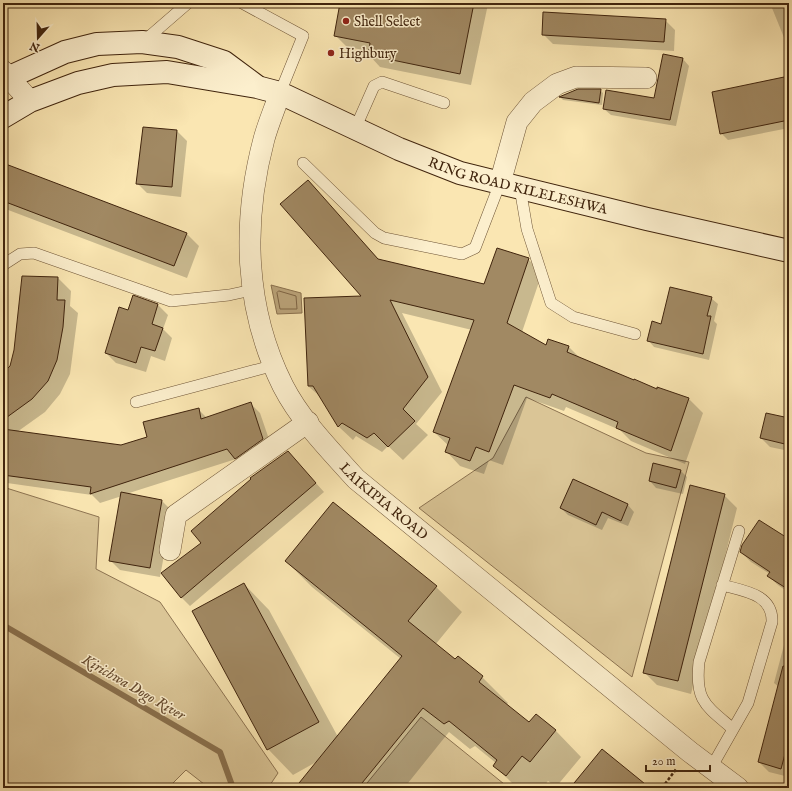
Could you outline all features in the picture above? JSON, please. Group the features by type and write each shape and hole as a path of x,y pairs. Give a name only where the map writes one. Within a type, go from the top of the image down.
{"main road":[{"path":"5,76 65,52 97,44 142,42 178,47 224,62 257,87"},
{"path":"3,116 30,101 78,83 113,75 167,72 257,87"},
{"name":"RING ROAD KILELESHWA","path":"257,87 280,94 399,149 460,173 789,251"}],"street":[{"path":"5,76 30,101"},
{"path":"510,186 517,122 533,102 557,84 576,78 646,78"},
{"name":"LAIKIPIA ROAD","path":"280,94 264,137 255,177 250,214 249,254 252,290 256,308 283,386 308,422 356,479 711,768 738,788"},
{"path":"170,550 176,515 308,422"}],"lane":[{"path":"142,42 188,3"},
{"path":"242,3 303,36 280,94"},
{"path":"355,129 374,86 382,82 444,103"},
{"path":"303,163 375,233 384,238 462,254 475,248 510,186"},
{"path":"510,186 527,229 551,303 573,317 635,334"},
{"path":"3,265 20,254 34,253 171,301 230,295 252,290"},
{"path":"136,402 275,365"},
{"path":"733,729 710,709 702,699 698,690 697,680 699,662 738,531"},
{"path":"711,768 748,703 772,622 770,605 761,598 722,585"}],"shaded area":[{"path":"526,397 646,453 689,462 632,677 419,508 493,458"},
{"path":"3,487 99,517 96,569 160,602 278,773 268,788 209,788 186,770 168,788 3,788"},
{"path":"421,717 509,788 363,788"}],"water":[{"path":"271,285 301,293 302,313 277,314"}],"building":[{"path":"340,3 474,3 460,74 368,55 370,43 334,36"},
{"path":"543,12 666,19 664,42 542,35"},
{"path":"663,54 683,58 670,120 603,109 606,90 654,98"},
{"path":"789,76 789,120 720,134 712,92"},
{"path":"578,89 601,89 599,103 559,97"},
{"path":"143,127 177,130 172,187 136,184"},
{"path":"3,163 187,233 174,266 3,201"},
{"path":"308,180 378,259 484,284 497,248 529,258 507,323 546,345 548,339 569,346 567,352 657,389 657,387 689,398 671,451 616,428 618,422 552,394 550,398 514,385 489,452 476,447 470,461 445,452 450,438 433,432 474,320 390,300 428,377 403,409 415,421 388,447 374,433 367,438 342,423 338,427 313,386 308,386 304,298 361,296 280,204"},
{"path":"22,276 58,277 57,300 65,300 63,327 57,360 48,381 32,399 3,420 3,373 10,366 14,350"},
{"path":"670,287 712,297 707,316 711,316 703,354 647,341 652,321 661,324"},
{"path":"133,295 158,304 152,324 163,328 155,351 141,347 136,363 105,353 119,307 128,310"},
{"path":"251,402 263,439 235,459 227,449 90,494 91,487 3,475 3,429 121,445 147,437 143,422 199,408 201,419"},
{"path":"766,413 789,418 789,445 760,438"},
{"path":"288,451 316,483 181,598 161,573 201,543 191,531 251,479 250,478"},
{"path":"653,463 681,470 676,488 649,481"},
{"path":"573,479 628,504 621,521 602,512 596,525 560,508"},
{"path":"690,485 725,494 678,681 643,673"},
{"path":"121,492 162,500 150,568 109,561"},
{"path":"333,502 437,586 408,621 455,659 458,656 483,676 479,682 529,722 536,714 556,730 530,762 522,756 506,776 493,766 497,760 449,721 444,724 423,708 358,788 295,788 402,656 285,561"},
{"path":"759,520 789,539 789,590 767,576 770,572 740,552 742,545"},
{"path":"244,583 319,722 267,750 192,611"},
{"path":"783,666 789,667 789,739 781,769 758,762"},
{"path":"602,749 650,788 570,788"}],"waterway":[{"name":"Kirichwa Dogo River","path":"3,625 220,752 233,788"}],"place":[{"name":"Shell Select","path":"346,21"},
{"name":"Highbury","path":"331,53"}]}
